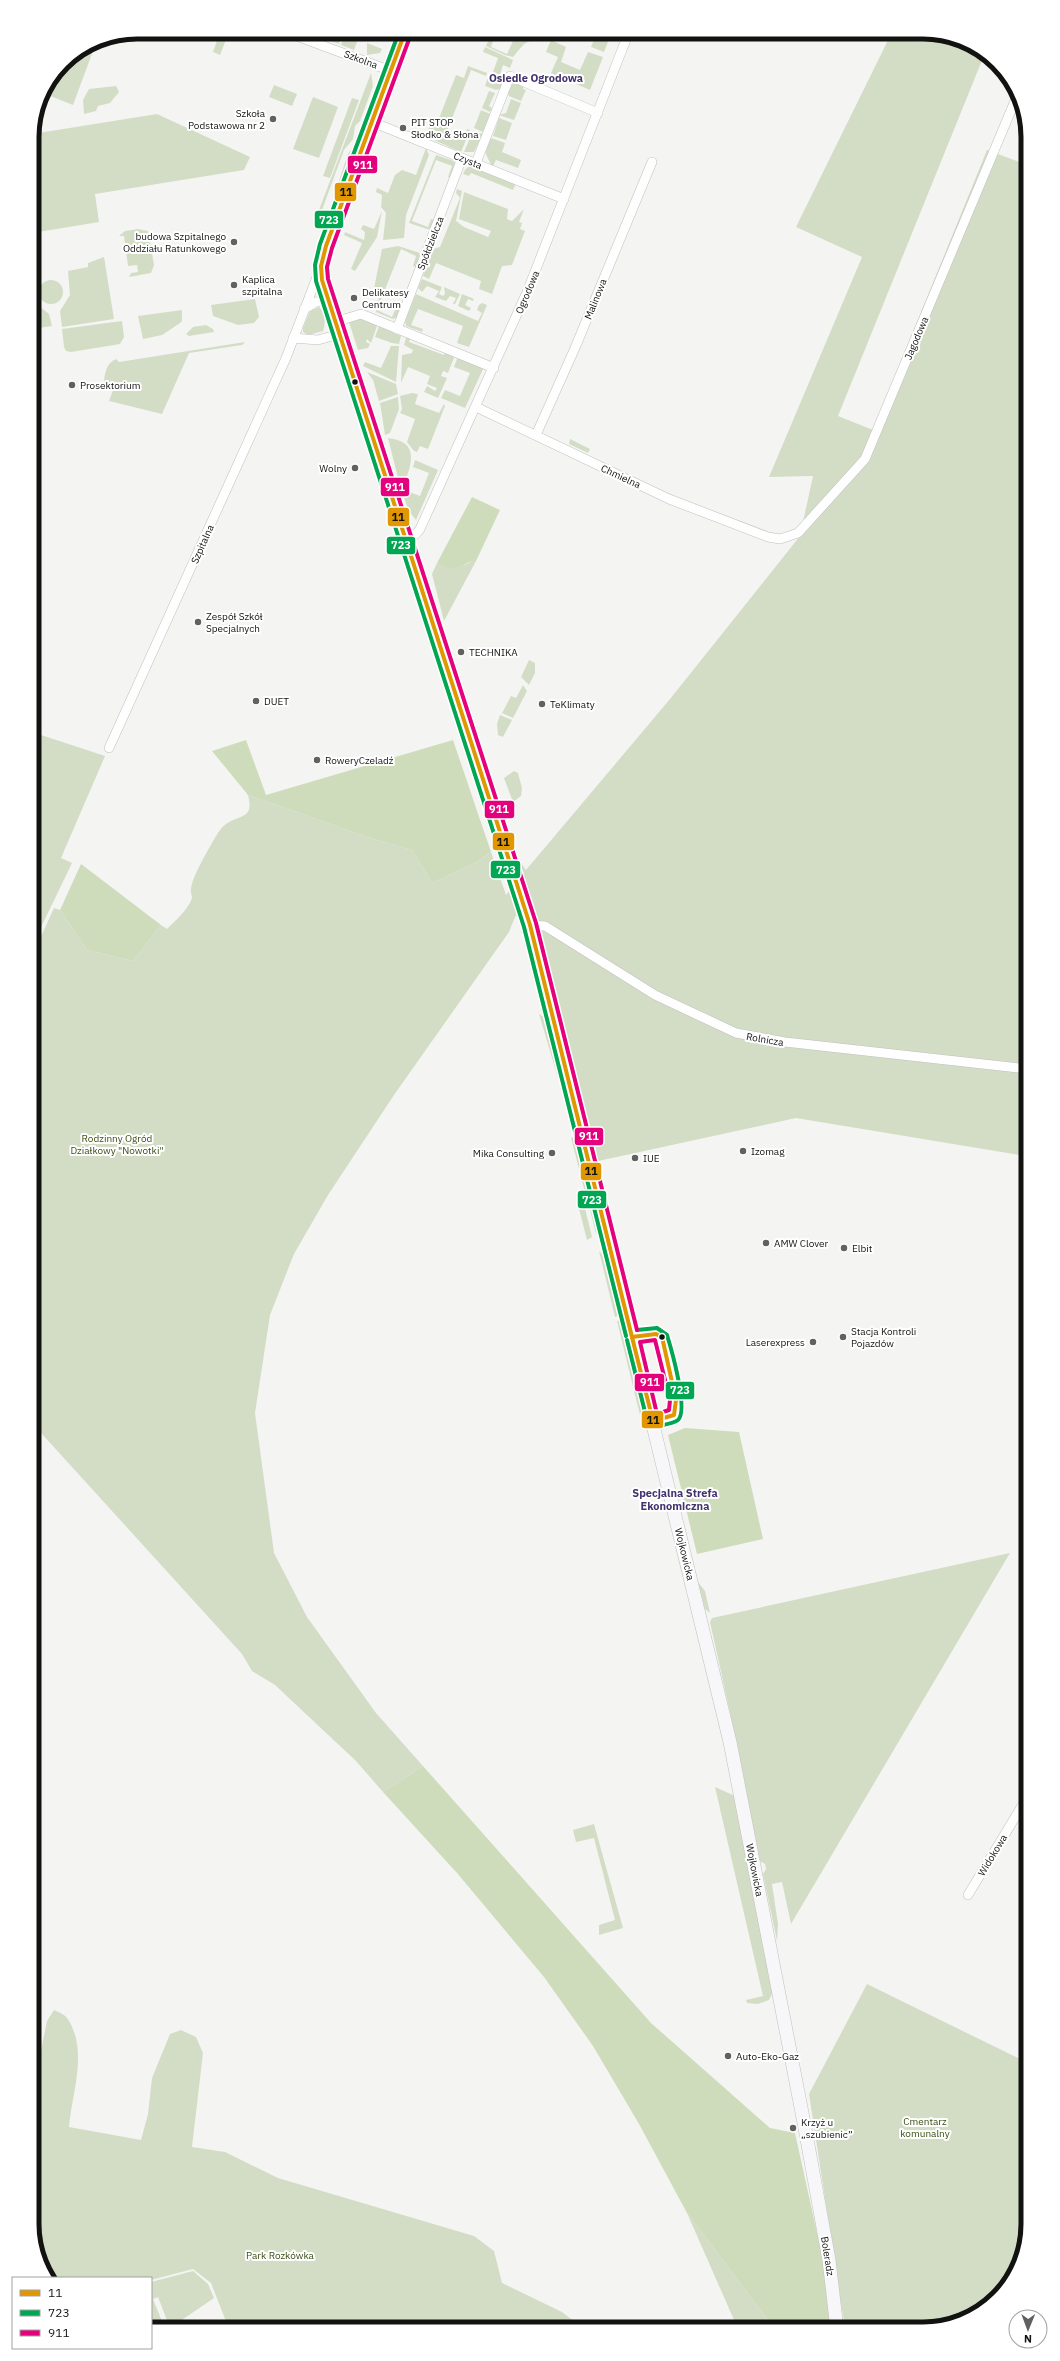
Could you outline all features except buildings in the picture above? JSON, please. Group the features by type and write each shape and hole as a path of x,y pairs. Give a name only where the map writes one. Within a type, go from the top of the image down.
{"street":[{"name":"Szkolna","path":"305,39 391,71"},
{"name":"Szpitalna","path":"108,748 293,338 321,266 326,246 402,39"},
{"name":"Ogrodowa","path":"405,539 416,534 420,529 528,292 626,39"},
{"path":"476,163 510,76 598,113"},
{"name":"Jagodowa","path":"768,537 780,539 798,533 865,459 1014,102"},
{"name":"Czysta","path":"372,122 564,199"},
{"name":"Spółdzielcza","path":"397,329 462,158"},
{"name":"Malinowa","path":"536,435 575,348 652,162"},
{"name":"Wojkowicka","path":"321,266 327,300 530,926 730,1742 815,2183"},
{"path":"304,309 316,302 327,300"},
{"path":"335,322 361,314 494,368"},
{"path":"293,338 318,340 339,334"},
{"name":"Chmielna","path":"476,407 669,499 768,537"},
{"name":"Rolnicza","path":"530,926 544,926 655,995 736,1033 785,1042 1021,1067"},
{"name":"Widokowa","path":"968,1894 1021,1807"},
{"name":"Boleradz","path":"815,2183 829,2260 836,2322"}],"green space":[{"path":"218,39 226,39 220,55 213,52"},
{"path":"325,39 340,39 339,44"},
{"path":"343,39 358,39 354,50 341,45"},
{"path":"489,39 494,39 491,47 507,54 514,39 538,39 537,41 529,41 526,43 513,57 486,46"},
{"path":"594,39 609,39 604,52 591,47"},
{"name":"Rodzinny Ogród Działkowy \"Nowotki\"","path":"889,39 929,39 948,42 960,46 983,59 838,416 873,430 987,150 1021,163 1021,1155 796,1118 589,1163 525,909 529,901 515,917 509,932 394,1095 328,1195 294,1254 270,1315 255,1413 274,1553 307,1617 376,1713 423,1766 383,1792 356,1761 275,1685 252,1671 242,1654 39,1431 39,941 54,908 60,910 87,950 133,961 161,925 167,929 188,907 192,898 192,884 197,871 222,827 248,812 248,795 370,838 412,850 432,883 475,863 491,852 506,895 522,875 518,863 519,860 526,870 670,699 800,536 813,476 769,477 862,257 796,227"},
{"path":"551,40 566,47 561,62 580,70 588,52 603,57 590,90 576,84 576,81 559,74 558,77 551,73 558,57 546,52"},
{"path":"367,43 382,49 380,53 367,55"},
{"path":"485,47 513,60 510,68 503,65 499,78 505,80 502,88 496,90 485,86 489,74 492,75 498,58 483,52"},
{"path":"91,50 93,51 73,105 48,95 59,77 77,59"},
{"path":"468,66 487,73 486,76 471,70 447,131 463,138 467,129 470,130 461,152 425,136 430,125 436,126 456,75 464,78"},
{"path":"371,73 373,86 360,121 355,126 353,139 344,150 322,210 319,210"},
{"path":"513,81 524,84 523,89 526,90 521,101 509,96 508,87"},
{"path":"274,85 297,94 292,106 269,97"},
{"path":"116,86 119,92 110,103 98,106 96,111 84,114 83,100 89,89"},
{"path":"489,91 495,93 489,106 492,108 490,112 482,108"},
{"path":"313,97 338,107 319,158 293,149"},
{"path":"352,98 359,100 330,178 323,176"},
{"path":"511,99 521,103 514,120 499,115 506,113"},
{"path":"481,110 490,114 483,132 474,128"},
{"path":"157,114 250,157 244,170 95,194 99,222 39,232 39,133"},
{"path":"499,118 512,123 506,140 493,136"},
{"path":"473,131 483,134 474,152 464,152"},
{"path":"491,138 505,143 502,152 521,160 518,168 496,160 493,166 491,165 485,152"},
{"path":"358,141 317,254 315,253 348,154"},
{"path":"426,148 429,155 406,215 404,238 383,240 386,213 381,207 382,195 376,192 377,188 388,193 395,175 402,170 416,175"},
{"path":"436,155 454,161 456,167 451,178 448,177 452,166 436,160 412,221 428,227 431,219 435,220 430,230 409,223"},
{"path":"469,166 516,183 513,190 471,173 469,176 463,174"},
{"path":"457,189 462,191 456,221 464,227 488,237 491,231 459,219 464,192 508,209 507,219 512,221 524,209 519,222 522,223 520,229 525,231 512,265 502,266 492,294 479,289 481,281 436,263 429,279 423,276 433,249 440,247 460,198 456,193"},
{"path":"382,211 377,237 355,271 351,269 362,243 344,235 345,232 364,240 365,232 361,229 363,225 374,229"},
{"path":"138,229 148,231 154,265 151,273 129,277 131,273 138,272 137,265 128,266 124,236 119,236 125,231"},
{"path":"398,246 420,253 416,267 413,266 416,256 401,249 377,310 392,317 396,308 400,309 397,317 393,319 376,312 380,292 373,293 382,249"},
{"path":"104,257 114,319 62,327 60,311 70,295 68,271 88,267 88,263"},
{"path":"422,279 442,287 439,294 443,296 445,294 444,287 460,294 455,304 453,304 456,298 450,296 446,301 435,297 439,291 427,286 422,292 418,288"},
{"path":"51,280 59,284 63,292 59,300 51,304 43,300 39,292 43,284"},
{"path":"416,294 478,321 482,313 477,310 479,305 482,303 487,305 469,347 457,343 463,326 418,309 411,325 423,329 422,332 406,326 405,321"},
{"path":"462,294 474,299 473,301 468,299 465,305 471,308 469,311 458,306"},
{"path":"255,299 259,317 254,323 238,325 213,316 211,305"},
{"path":"39,306 49,314 52,326 39,328"},
{"path":"319,307 323,312 324,318 323,331 308,335 303,332 303,328 310,311"},
{"path":"182,310 182,321 180,323 162,335 143,339 138,316"},
{"path":"360,317 377,326 371,343 367,339 366,342 370,344 368,348 358,350 348,319"},
{"path":"122,321 124,337 120,344 71,352 66,351 64,347 62,329"},
{"path":"206,325 213,329 214,332 189,336 186,334 193,327"},
{"path":"379,326 401,336 399,344 375,337"},
{"path":"411,336 409,342 444,355 446,350 455,355 448,373 443,371 441,376 447,378 438,398 424,392 427,386 435,391 437,388 427,384 430,376 408,367 401,383 402,355 412,353 413,350 404,345 406,338"},
{"path":"245,342 242,345 189,353 162,414 109,401 113,390 110,389 104,381 104,377 109,365 116,359 119,362"},
{"path":"391,346 399,346 396,382 363,366 365,362 381,368"},
{"path":"458,356 480,365 483,369 465,408 441,398 445,390 460,396 470,373 454,367"},
{"path":"367,372 396,384 398,394 379,401 373,380"},
{"path":"412,393 418,394 415,404 439,413 444,404 445,406 428,449 420,446 417,452 414,451 407,442 415,419 400,413 402,409 400,396"},
{"path":"398,397 399,409 390,433 385,435 380,403"},
{"path":"388,438 403,442 410,451 411,462 407,476 398,478"},
{"path":"570,439 590,449 588,453 569,444"},
{"path":"415,460 438,470 416,520 408,510 399,481 408,479 404,490 420,496 429,473 413,467"},
{"path":"472,497 500,510 476,561 457,568 446,567 437,563"},
{"path":"476,561 444,621 432,574 437,563 455,567"},
{"path":"529,660 535,663 535,673 529,685 521,677"},
{"path":"523,685 527,691 513,718 502,713 511,696 516,698"},
{"path":"500,715 512,720 503,737 498,735 497,724"},
{"path":"39,734 105,756 61,858 72,863 39,931"},
{"path":"246,740 266,795 453,740 491,852 475,863 432,883 412,850 370,838 248,795 212,751"},
{"path":"514,771 518,773 522,788 521,796 513,802 504,778"},
{"path":"81,864 161,925 133,961 87,950 60,910"},
{"path":"539,1014 547,1019 561,1072 558,1078"},
{"path":"576,1136 589,1191 585,1192 571,1138"},
{"path":"583,1200 592,1237 587,1240 577,1201"},
{"path":"588,1201 591,1201 598,1229 596,1234"},
{"path":"599,1251 606,1259 620,1315 615,1317"},
{"path":"621,1320 643,1410 640,1415 617,1321"},
{"path":"685,1428 739,1432 763,1539 697,1554 668,1435"},
{"path":"1010,1553 791,1924 782,1882 772,1884 778,1924 777,1941 763,1874 766,1869 765,1864 760,1861 737,1744 710,1622 712,1618"},
{"path":"698,1582 705,1591 710,1613 705,1609"},
{"path":"423,1766 651,2023 770,2128 795,2133 832,2301 834,2322 769,2322 687,2213 639,2124 593,2046 544,1977 457,1873 383,1792"},
{"path":"715,1787 735,1796 773,1992 769,2000 758,2004 747,2003 746,2000 763,1996"},
{"path":"594,1824 623,1928 599,1935 599,1925 615,1920 594,1838 576,1842 573,1830"},
{"name":"Cmentarz komunalny","path":"867,1984 1021,2060 1020,2237 1014,2261 1008,2273 1001,2284 983,2302 954,2317 929,2322 844,2322 809,2094"},
{"name":"Park Rozkówka","path":"54,2010 63,2014 74,2030 77,2044 77,2071 69,2127 141,2140 148,2114 152,2078 170,2034 181,2030 196,2037 203,2053 192,2147 225,2152 278,2178 474,2236 494,2251 502,2283 562,2312 575,2322 226,2322 211,2283 193,2269 152,2280 152,2277 55,2277 44,2255 39,2224 39,2060 47,2021"},
{"path":"687,2213 768,2322 735,2322"},
{"path":"193,2271 208,2284 214,2298 179,2322 168,2322 158,2297 153,2299 162,2322 152,2322 152,2282"}],"transit line":[{"name":"723","path":"396,39 320,244 315,265 316,281 524,927 626,1336"},
{"name":"11","path":"402,39 326,246 321,266 322,280 530,925 632,1337"},
{"name":"911","path":"409,39 332,248 327,267 328,279 536,923 637,1330"},
{"name":"723","path":"627,1340 648,1424 654,1427 678,1420 681,1414 680,1392 667,1335 657,1328 637,1330"},
{"name":"11","path":"656,1334 662,1337 676,1400 674,1415 653,1421 632,1337 656,1334"},
{"name":"911","path":"655,1340 670,1400 669,1410 657,1414 640,1342 655,1340"}],"place":[{"name":"Szkoła Podstawowa nr 2","path":"273,119"},
{"name":"PIT STOP Słodko & Słona","path":"403,128"},
{"name":"budowa Szpitalnego Oddziału Ratunkowego","path":"234,242"},
{"name":"Kaplica szpitalna","path":"234,285"},
{"name":"Delikatesy Centrum","path":"354,298"},
{"name":"Prosektorium","path":"72,385"},
{"name":"Wolny","path":"355,468"},
{"name":"Zespół Szkół Specjalnych","path":"198,622"},
{"name":"TECHNIKA","path":"461,652"},
{"name":"DUET","path":"256,701"},
{"name":"TeKlimaty","path":"542,704"},
{"name":"RoweryCzeladź","path":"317,760"},
{"name":"Izomag","path":"743,1151"},
{"name":"Mika Consulting","path":"552,1153"},
{"name":"IUE","path":"635,1158"},
{"name":"AMW Clover","path":"766,1243"},
{"name":"Elbit","path":"844,1248"},
{"name":"Stacja Kontroli Pojazdów","path":"843,1337"},
{"name":"Laserexpress","path":"813,1342"},
{"name":"Auto-Eko-Gaz","path":"728,2056"},
{"name":"Krzyż u „szubienic”","path":"793,2128"}],"district":[{"name":"Osiedle Ogrodowa","path":"536,78"},
{"name":"Specjalna Strefa Ekonomiczna","path":"675,1499"}]}
